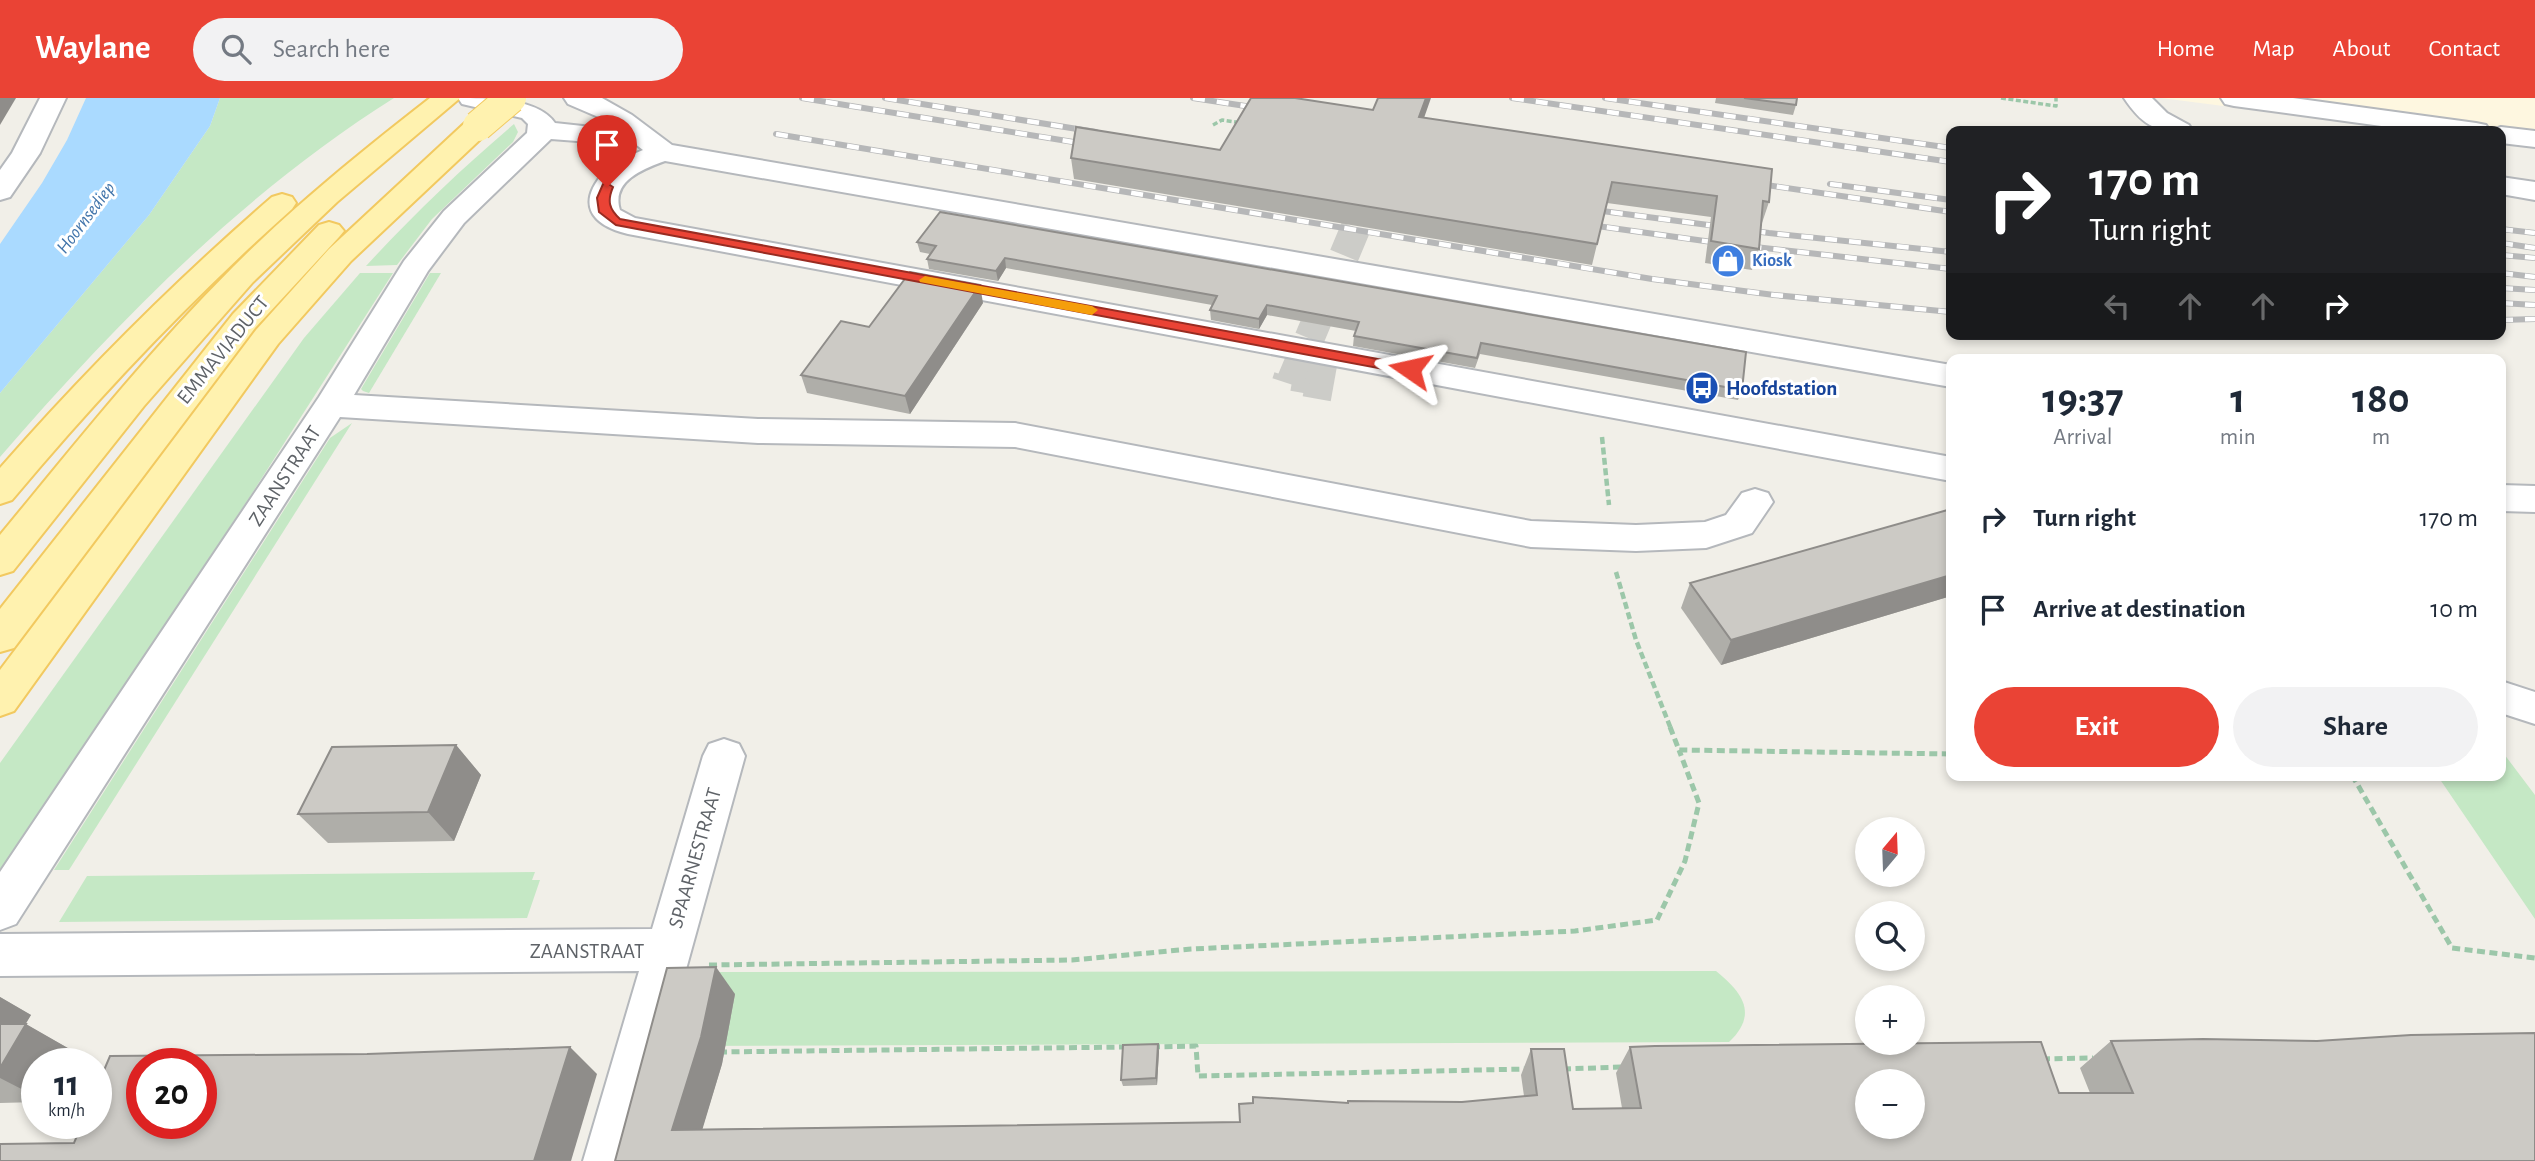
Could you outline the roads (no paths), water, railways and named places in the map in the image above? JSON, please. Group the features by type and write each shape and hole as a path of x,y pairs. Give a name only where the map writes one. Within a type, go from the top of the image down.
{"main road":[{"path":"0,491 86,391 183,292 294,193 448,108 511,98"},
{"path":"0,700 267,337 340,256 448,108"},
{"name":"EMMAVIADUCT","path":"0,561 93,446 216,302 285,233 378,151 448,108"},
{"name":"EMMAVIADUCT","path":"8,626 244,321 448,108"}],"street":[{"path":"0,191 26,153 53,98"},
{"path":"577,98 602,107 622,119 663,152"},
{"path":"2137,98 2157,119 2170,126"},
{"path":"2234,98 2439,126"},
{"path":"448,108 531,112 542,122 542,130 587,163 620,173"},
{"name":"ZAANSTRAAT","path":"0,910 331,405 436,239 454,218 537,139 542,130"},
{"path":"2506,136 2535,139"},
{"path":"1946,375 663,152 637,161 620,173 607,187 603,198 605,212 616,222 1946,468"},
{"path":"2506,187 2535,191"},
{"path":"331,405 434,398 758,431 1015,435 1531,534 1706,536 1739,524 1755,502"},
{"path":"2506,498 2535,499"},
{"path":"2506,699 2535,708"},
{"name":"SPAARNESTRAAT","path":"608,1161 724,756"},
{"name":"ZAANSTRAAT","path":"0,956 669,950"}],"water":[{"name":"Hoornsediep","path":"86,98 220,98 210,126 149,215 0,393 0,244 42,183 67,140"}],"tunnel":[{"path":"1294,376 1410,98"},
{"path":"1292,380 1294,376"},
{"path":"1294,376 1316,380"},
{"path":"1290,384 1292,378"},
{"path":"1306,378 1334,383"}],"railway":[{"path":"802,98 1092,145"},
{"path":"885,98 1096,132"},
{"path":"1193,98 1265,109"},
{"path":"1512,98 1946,161"},
{"path":"1605,98 1946,147"},
{"path":"776,134 1652,279 1774,295 1946,312"},
{"path":"1753,183 1946,211"},
{"path":"1830,184 1946,199"},
{"path":"1587,209 1769,233 1946,251"},
{"path":"1583,224 1719,243 1946,268"},
{"path":"2506,230 2535,233"},
{"path":"2506,244 2535,248"},
{"path":"2506,255 2535,258"},
{"path":"2506,274 2535,277"},
{"path":"2506,288 2535,290"},
{"path":"2506,303 2535,305"},
{"path":"2506,320 2535,319"}],"place":[{"name":"Kiosk","path":"1728,261"},
{"name":"Hoofdstation","path":"1702,388"}]}
